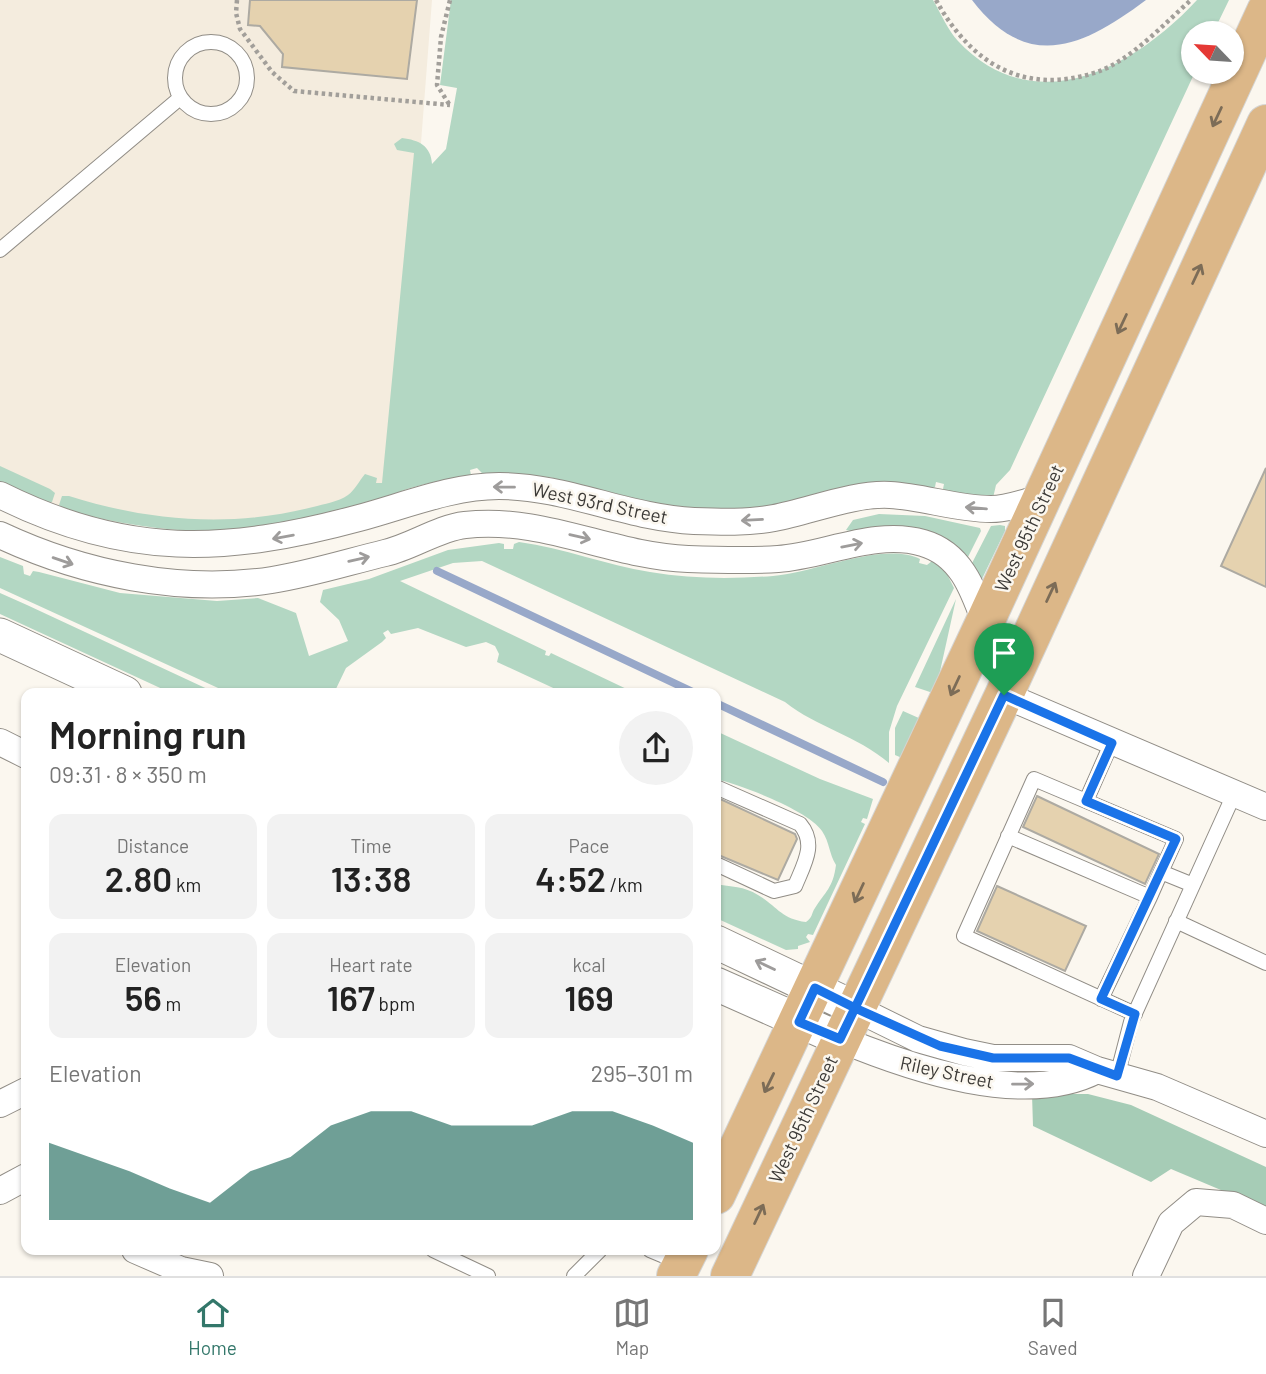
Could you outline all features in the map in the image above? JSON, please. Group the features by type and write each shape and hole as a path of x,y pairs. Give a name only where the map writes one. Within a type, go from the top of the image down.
{"main road":[{"name":"West 95th Street","path":"721,1179 815,988 1266,10"},
{"name":"West 95th Street","path":"730,1276 1004,695 1266,124"}],"street":[{"name":"West 93rd Street","path":"0,495 33,510 104,535 143,543 188,545 240,544 303,533 460,490 498,486 541,489 646,515 692,521 771,519 887,495 991,509 1043,497"},
{"path":"795,513 802,555"},
{"name":"West 93rd Street","path":"0,536 78,566 131,577 204,584 272,580 393,551 463,525 527,524 643,553 685,559 779,559 879,540 923,542 952,557 971,585 985,622"},
{"path":"0,635 110,688"},
{"path":"1004,695 1266,807"},
{"path":"0,742 21,752"},
{"path":"721,944 815,988 847,1024"},
{"path":"721,986 799,1022 847,1024"},
{"name":"Riley Street","path":"847,1024 893,1061 979,1082 1075,1082 1107,1073"},
{"path":"1107,1073 1157,1087 1266,1134"},
{"path":"0,1104 21,1094"},
{"path":"0,1191 21,1180"},
{"path":"1146,1276 1171,1223 1196,1202 1233,1205 1266,1220"},
{"path":"145,1255 179,1273 211,1276"}],"lane":[{"path":"209,41 228,45 242,56 248,71 248,87 239,103 221,114 202,114 180,98 174,76 177,65 194,45 209,41"},
{"path":"0,250 180,98"},
{"path":"1086,801 1112,743"},
{"path":"1101,999 1176,839 1034,779 964,936 1101,999 1135,1014"},
{"path":"721,789 800,824 808,833 809,852 795,886 774,891 721,866"},
{"path":"1107,1073 1235,792"},
{"path":"1008,836 1150,897"},
{"path":"1161,872 1193,884"},
{"path":"1176,921 1266,962"},
{"path":"444,1255 488,1276"},
{"path":"574,1276 595,1255"}],"path":[{"path":"237,0 236,13 240,29 272,72 294,91 450,105 437,85 441,37 450,0"},
{"path":"936,0 957,35 975,53 1021,78 1044,81 1098,72 1136,50 1191,0"}],"shaded area":[{"path":"0,0 432,0 394,494 320,520 114,523 45,502 0,482"}],"green space":[{"path":"451,0 933,0 958,41 988,66 1019,79 1051,82 1083,76 1114,64 1144,46 1197,0 1229,0 1219,21 1181,21 1181,84 1189,84 1010,470 996,485 993,498 949,492 943,489 944,484 936,482 935,487 930,489 767,509 713,510 658,504 549,477 484,475 477,468 470,470 471,475 407,489 347,512 274,527 205,531 171,529 136,525 63,509 59,505 62,496 69,496 99,505 159,516 190,519 252,518 282,514 340,499 350,493 365,474 377,478 376,483 382,483 414,153 397,150 394,144 402,138 419,142 427,148 432,164 446,149 457,88 440,85"},
{"path":"0,466 50,489 55,493 52,502 45,502 0,482"},
{"path":"879,514 925,516 980,528 981,531 968,557 963,558 846,530 853,520"},
{"path":"991,526 1005,526 1005,531 981,581 969,569"},
{"path":"519,542 552,548 650,572 712,578 790,574 868,556 905,554 920,559 919,563 927,565 932,561 946,572 954,588 897,706 889,732 889,763 863,745 811,719 785,702 482,561 453,563 400,581 546,651 545,655 549,656 551,653 624,688 553,688 497,662 499,654 495,646 486,642 466,647 418,628 391,634 388,630 383,633 386,638 382,642 346,668 336,688 218,688 0,588 0,557 23,566 24,574 30,576 33,571 39,572 120,593 217,601 258,598 296,613 309,656 348,641 339,620 320,602 323,590 369,579 448,550 499,543 504,544 504,549 513,549 514,544"},
{"path":"0,593 205,688 160,688 0,614"},
{"path":"956,599 937,685 933,693 915,687"},
{"path":"903,711 921,719 902,758 895,755 895,728"},
{"path":"721,733 820,779 873,799 867,819 863,818 861,822 865,824 813,935 808,934 806,937 810,942 798,946 798,949 786,950 721,920 721,885 753,892 785,915 806,922 831,884 836,865 825,835 814,823 773,799 721,781"},
{"path":"1032,1094 1088,1094 1131,1105 1266,1167 1266,1209 1171,1169 1151,1182 1033,1126"}],"water":[{"path":"972,0 1146,0 1100,30 1078,40 1056,45 1035,44 1014,37 993,23"}],"building":[{"path":"250,0 417,0 407,79 282,67 283,54 260,26 248,25"},
{"path":"1266,468 1266,587 1221,566"},
{"path":"1037,796 1159,854 1145,884 1023,827"},
{"path":"721,799 795,834 797,839 778,880 721,856"},
{"path":"997,886 1086,926 1065,971 977,931"}],"waterway":[{"path":"437,571 684,688"},
{"path":"721,705 883,782"}],"route":[{"path":"1004,695 855,1008 815,988 799,1022 840,1039 855,1008 918,1039 940,1046 993,1058 1069,1058 1117,1076 1135,1014 1101,999 1176,839 1086,801 1112,743 1004,695"}]}
